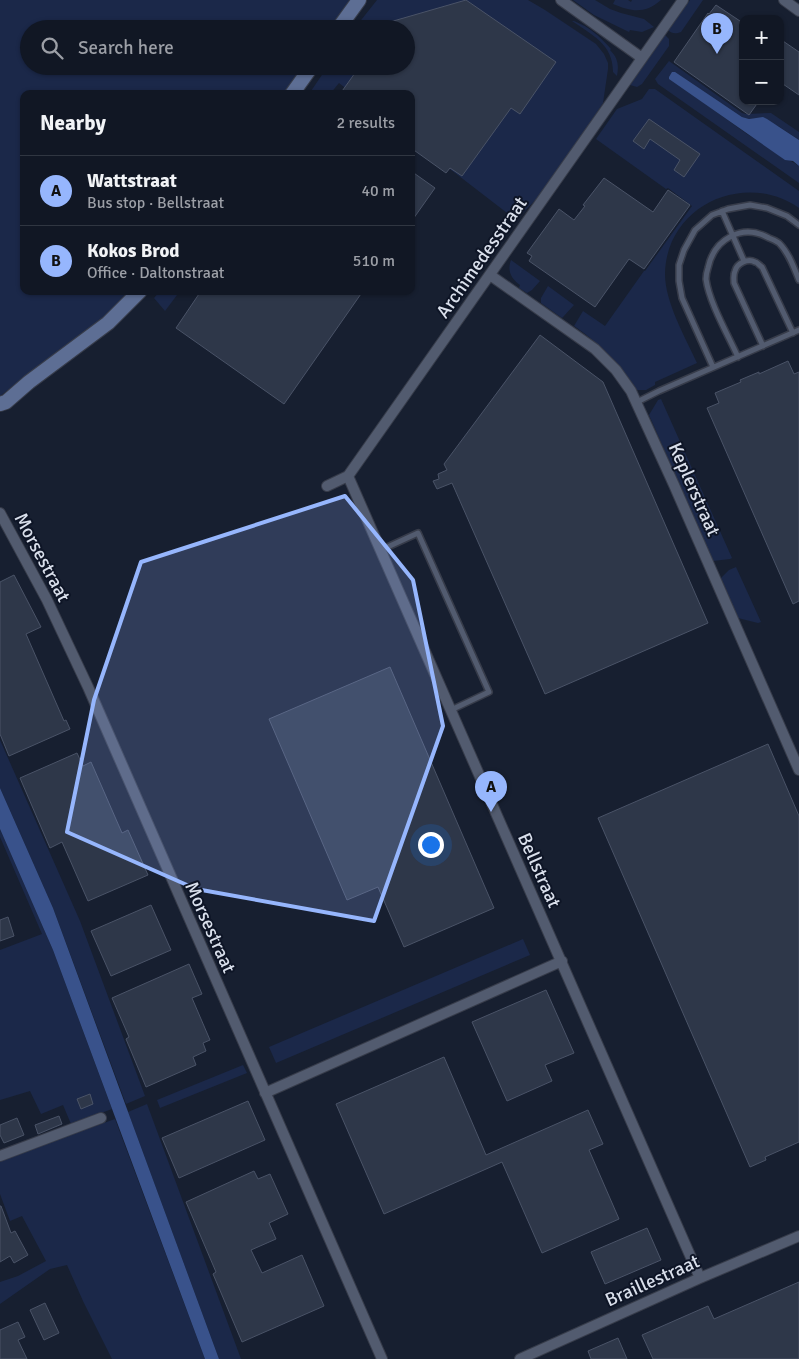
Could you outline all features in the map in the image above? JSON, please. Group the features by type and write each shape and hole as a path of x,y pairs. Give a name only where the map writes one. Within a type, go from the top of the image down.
{"main road":[{"path":"345,20 359,0"},
{"path":"295,90 306,75"},
{"path":"2,406 29,382 108,323 136,295"}],"street":[{"path":"560,0 642,58"},
{"name":"Archimedesstraat","path":"348,476 683,0"},
{"path":"784,0 799,11"},
{"name":"Keplerstraat","path":"490,275 595,349 616,370 631,391 799,770"},
{"path":"327,486 348,476"},
{"name":"Bellstraat","path":"348,476 700,1278"},
{"name":"Morsestraat","path":"0,512 47,600 88,687 382,1359"},
{"path":"265,1092 562,961"},
{"path":"0,1156 101,1118"},
{"name":"Braillestraat","path":"520,1359 700,1278 799,1236"}],"lane":[{"path":"713,368 682,298 679,281 679,265 694,230 712,215 728,208 750,205 766,208 787,216 799,225"},
{"path":"722,211 744,261"},
{"path":"738,357 710,294 706,277 710,258 720,243 732,235 745,232 761,233 778,242 789,256 799,280"},
{"path":"764,346 734,283 736,266 744,261 756,262 762,267 793,333"},
{"path":"637,402 799,330"},
{"path":"381,550 418,533 489,692 451,710"}],"highlighted area":[{"path":"345,496 413,580 443,726 374,921 196,889 67,832 94,700 141,562"}],"shaded area":[{"path":"0,0 350,0 337,20 20,20 20,75 299,75 288,90 20,90 20,295 129,295 98,324 0,396"},
{"path":"377,0 528,0 596,44 604,54 608,63 608,69 603,103 548,187 516,220 415,142 415,90 348,90 339,83 333,90 312,90 322,75 415,75 415,20 361,20"},
{"path":"573,0 595,0 610,9 644,19 654,27 642,32 630,30 629,32 594,15"},
{"path":"615,0 628,0 631,2 632,0 661,0 644,10 632,10 613,4"},
{"path":"690,0 703,0 681,32 671,32 668,30"},
{"path":"572,21 590,29 611,49 617,62 617,76 613,72 612,62 605,47 594,36"},
{"path":"665,35 669,39 669,46 642,84 637,87 630,85"},
{"path":"669,61 742,113 771,113 799,132 799,140 778,126 757,118 749,119 742,117 724,105 704,103 747,134 799,166 799,183 658,84 655,79"},
{"path":"672,72 675,72 742,117 749,119 763,117 799,140 799,166 793,161 785,160 669,79"},
{"path":"649,89 655,89 799,191 799,208 778,197 755,193 733,194 712,201 694,213 679,229 669,250 665,274 666,285 676,319 697,363 655,382 655,385 646,390 637,390 624,371 592,340 574,326 583,311 605,326 692,206 596,139 617,109 642,99"},
{"path":"511,260 540,281 527,293 519,288 520,285 511,274 509,268"},
{"path":"548,286 574,305 562,318 541,303 541,298"},
{"path":"157,295 177,295 165,311 154,298"},
{"path":"661,399 732,558 730,559 713,561 649,415 658,400"},
{"path":"736,567 761,622 738,618 721,578 729,570"},
{"path":"0,740 80,921 145,1096 126,1104 53,908 0,788"},
{"path":"0,788 53,908 219,1359 205,1359 53,950 0,829"},
{"path":"0,829 53,950 112,1109 71,1124 63,1105 41,1114 30,1091 0,1100 0,950 42,934 0,837"},
{"path":"523,939 530,955 276,1063 269,1047"},
{"path":"243,1065 247,1073 160,1108 157,1100"},
{"path":"147,1104 241,1359 219,1359 128,1112"},
{"path":"115,1119 205,1359 112,1359 67,1265 50,1269 0,1304 0,1282 18,1276 46,1261 22,1216 10,1221 0,1194 0,1160"}],"building":[{"path":"466,0 556,62 520,114 511,108 462,176 450,168 446,173 415,151 415,90 343,90 354,75 415,75 415,20 397,20"},
{"path":"716,5 739,20 739,105 756,105 749,115 674,62"},
{"path":"784,42 799,52 799,95 784,85"},
{"path":"649,119 700,154 684,177 674,170 680,160 650,139 644,149 633,141"},
{"path":"415,174 435,188 415,216"},
{"path":"604,178 653,212 668,190 690,205 644,269 629,259 595,307 529,261 532,256 527,253 559,209 574,220"},
{"path":"198,295 360,295 284,404 176,328"},
{"path":"540,335 603,382 708,623 545,694 452,483 437,489 433,481 439,479 438,474 447,470 444,464"},
{"path":"788,361 794,374 799,372 799,601 793,604 707,408 719,403 715,393 741,382 740,380"},
{"path":"14,575 41,627 26,634 64,721 66,720 70,729 9,756 0,734 0,582"},
{"path":"390,667 494,908 404,947 378,887 347,900 269,719"},
{"path":"768,744 799,816 799,1142 765,1157 766,1160 750,1167 598,818"},
{"path":"77,753 83,766 91,762 122,833 128,830 148,875 88,901 62,842 50,848 20,778"},
{"path":"151,905 171,950 111,976 91,931"},
{"path":"8,917 14,936 0,941 0,920"},
{"path":"189,964 202,994 192,998 210,1040 203,1043 206,1051 193,1057 196,1065 146,1087 126,1039 129,1037 112,998"},
{"path":"546,990 574,1053 545,1065 552,1081 507,1101 472,1022"},
{"path":"444,1057 486,1155 588,1110 603,1144 589,1150 619,1219 542,1253 502,1162 384,1214 336,1104"},
{"path":"90,1094 93,1104 81,1109 77,1099"},
{"path":"248,1101 265,1140 179,1178 162,1138"},
{"path":"59,1116 62,1124 38,1134 35,1125"},
{"path":"17,1118 24,1135 4,1143 0,1135 0,1125"},
{"path":"254,1171 258,1179 270,1174 288,1214 269,1223 276,1239 251,1250 262,1273 302,1255 324,1306 242,1342 213,1274 216,1272 186,1202"},
{"path":"0,1206 11,1233 15,1231 28,1255 14,1263 10,1256 0,1262"},
{"path":"647,1228 661,1260 605,1284 591,1252"},
{"path":"799,1282 799,1359 653,1359 642,1335 708,1306 714,1319"},
{"path":"45,1303 59,1333 44,1340 30,1310"},
{"path":"18,1322 25,1337 18,1340 27,1359 0,1359 0,1330"},
{"path":"618,1338 627,1359 591,1359 588,1351"}],"place":[{"name":"Kokos Brod","path":"717,54"},
{"name":"Wattstraat","path":"491,812"}]}
